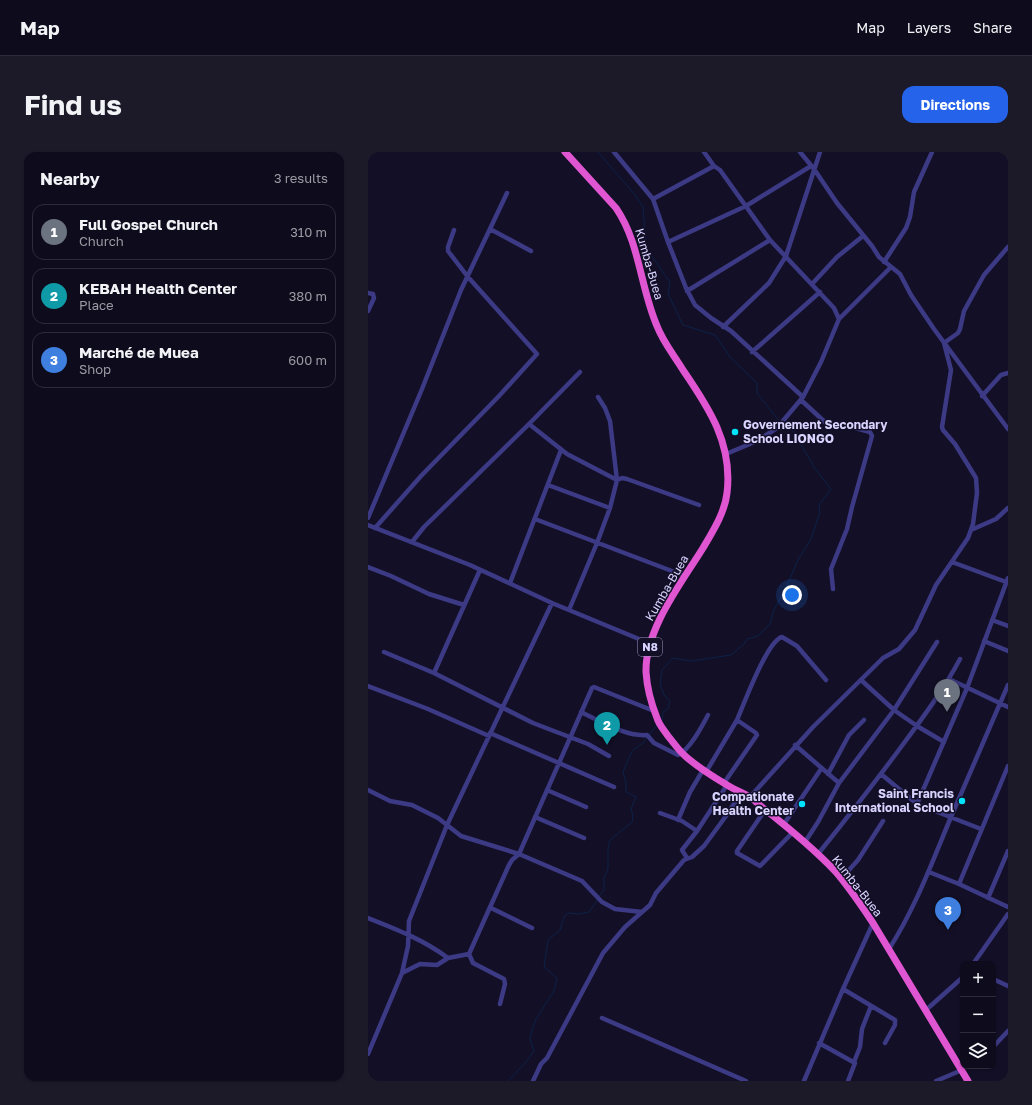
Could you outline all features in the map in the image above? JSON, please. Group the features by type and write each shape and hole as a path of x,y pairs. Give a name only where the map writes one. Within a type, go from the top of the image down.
{"highway":[{"name":"Kumba-Buea","path":"565,152 623,217 634,244 656,324 664,342 693,384 718,426 726,454 728,482 727,496 714,528 665,610 651,644 646,672 648,691 654,711 661,727 682,753 705,771 750,797 805,842 841,879 873,923 960,1065"},
{"name":"Kumba-Buea","path":"962,1069 968,1081"}],"street":[{"path":"614,152 653,199 687,291 698,308 723,327 731,331 828,424 832,426 841,424 870,432 872,436 847,529 831,569 832,589"},
{"path":"704,152 714,166 720,170 770,240 834,308 839,319"},
{"path":"800,152 837,203 884,262 900,274 911,295 944,343 982,396 1007,427"},
{"path":"723,327 769,283 786,256 812,168 820,152"},
{"path":"884,262 906,228 910,216 914,192 932,152"},
{"path":"653,199 714,166"},
{"path":"668,242 746,206 812,168"},
{"path":"368,518 422,389 461,290 507,193"},
{"path":"490,229 531,251"},
{"path":"375,528 421,476 500,396 536,354 468,277 448,251 454,230"},
{"path":"812,284 837,258 864,236"},
{"path":"687,291 770,240"},
{"path":"944,343 958,333 964,311 984,275 1008,247"},
{"path":"726,454 757,441 777,428 802,398 821,362 839,319 891,267"},
{"path":"368,292 373,294 374,298 368,311"},
{"path":"752,352 820,292"},
{"path":"750,797 795,745 883,658 898,649 915,630 935,587 968,538 973,524 977,494 976,478 955,444 942,427 951,370 944,343"},
{"path":"412,542 429,523 580,372"},
{"path":"982,396 1001,375 1008,373"},
{"path":"569,610 610,508 617,480 610,421 605,408 598,397"},
{"path":"529,424 561,450 617,480 622,478 627,479 699,505"},
{"path":"510,583 561,450"},
{"path":"548,485 610,508"},
{"path":"971,530 996,519 1008,509"},
{"path":"535,519 685,576"},
{"path":"368,525 480,570 552,603 651,644"},
{"path":"917,804 967,688 1007,580 952,562"},
{"path":"368,567 427,593 464,605"},
{"path":"434,674 480,570"},
{"path":"368,1054 402,974 408,946 409,921 447,825 552,603"},
{"path":"992,620 1008,626"},
{"path":"678,820 690,792 737,720 761,663 775,641 782,637 796,646 826,680"},
{"path":"984,641 1008,651"},
{"path":"805,842 818,822 839,783 894,710 936,642"},
{"path":"384,652 434,674 533,724 588,744 609,756"},
{"path":"818,854 867,795 949,680 960,659"},
{"path":"861,680 894,710 944,742"},
{"path":"949,680 1008,707"},
{"path":"889,949 908,917 929,872 1008,685"},
{"path":"368,686 428,709 614,787"},
{"path":"500,1004 505,984 504,979 473,963 469,954 512,860 519,854 581,712 594,687 654,711"},
{"path":"581,712 630,734 639,736 647,735 654,743 678,755 682,753 700,730 708,715"},
{"path":"687,858 682,850 698,831 757,734 737,720"},
{"path":"828,774 849,735 864,720"},
{"path":"795,745 839,783"},
{"path":"959,884 1008,766"},
{"path":"784,824 821,769"},
{"path":"881,774 917,804 981,829"},
{"path":"368,790 390,801 412,805 438,818 461,836 519,854 582,881 602,902 615,909 642,912"},
{"path":"546,790 586,807"},
{"path":"533,1081 541,1064 547,1058 588,982 600,956 623,929 650,905 659,890 687,858 692,857 704,846 741,793"},
{"path":"765,810 736,851 737,853 760,866 793,832"},
{"path":"660,813 678,820 698,831"},
{"path":"536,817 584,838"},
{"path":"841,879 858,860 883,821"},
{"path":"988,898 1008,851"},
{"path":"929,872 1008,907"},
{"path":"491,908 532,928"},
{"path":"975,961 1008,914"},
{"path":"368,918 408,934 439,951 448,958"},
{"path":"804,1081 842,989 873,923"},
{"path":"402,974 420,964 440,964 448,958 469,954"},
{"path":"926,1010 960,980"},
{"path":"996,980 1008,986"},
{"path":"842,989 895,1020 895,1025 885,1043"},
{"path":"848,1081 860,1047 862,1029 871,1006"},
{"path":"602,1018 746,1081"},
{"path":"996,1044 1008,1031"},
{"path":"819,1043 854,1062"},
{"path":"936,1081 960,1068"}],"waterway":[{"path":"598,152 635,195 643,207 646,248 670,282 668,294 683,325 715,335 730,357 757,383 757,393 779,421"},
{"path":"661,722 663,712 668,709 670,701 664,695 660,684 662,670 673,658 691,661 731,655 744,644 747,639 758,636 770,624 774,610 798,560 811,539 820,512 819,505 831,489 816,470 793,431 784,424"},
{"path":"649,735 657,725"},
{"path":"599,896 604,890 604,878 608,869 608,848 610,840 632,822 633,816 631,809 636,797 626,792 626,783 623,772 632,751 644,742 647,737"},
{"path":"508,1081 534,1051 530,1039 532,1030 536,1019 554,991 557,978 544,967 548,940 560,930 564,917 568,913 579,914 589,912 598,899"}],"place":[{"name":"Governement Secondary School LIONGO","path":"735,432"},
{"name":"Full Gospel Church","path":"947,712"},
{"name":"KEBAH Health Center","path":"607,745"},
{"name":"Saint Francis International School","path":"962,801"},
{"name":"Compationate Health Center","path":"802,804"},
{"name":"Marché de Muea","path":"948,930"}]}
